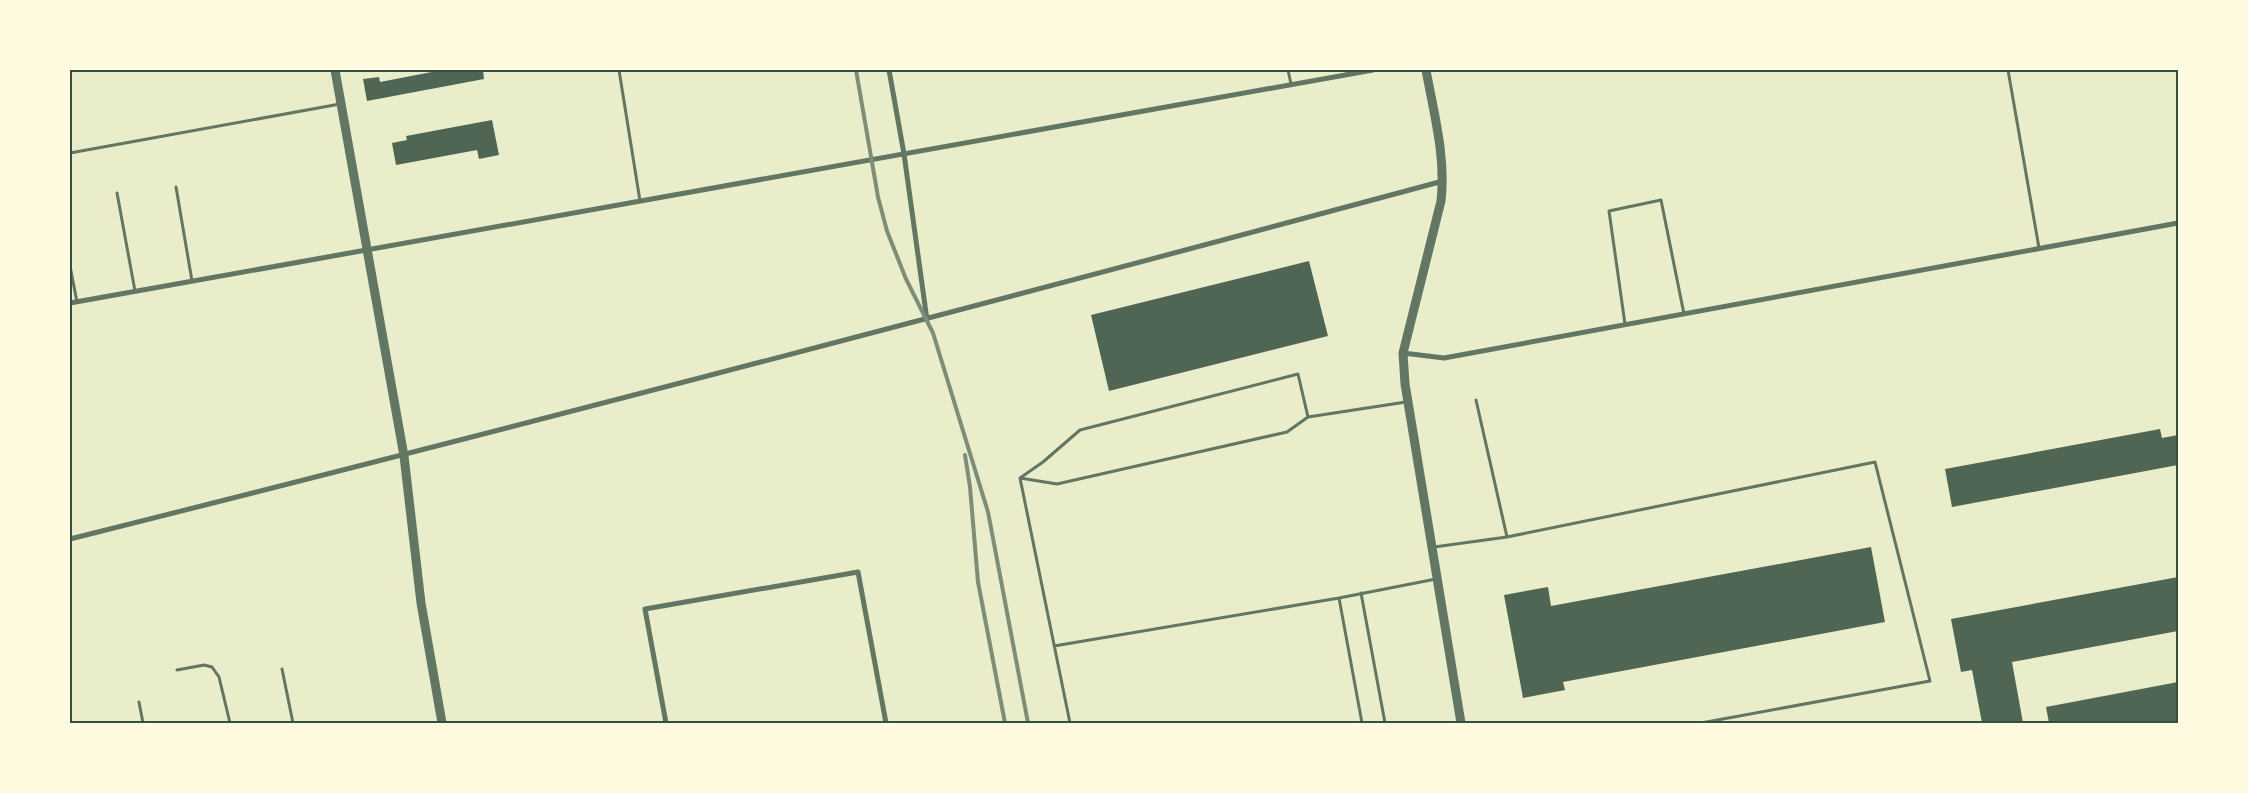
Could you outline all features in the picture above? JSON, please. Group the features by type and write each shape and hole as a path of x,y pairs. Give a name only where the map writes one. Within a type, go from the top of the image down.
{"street":[{"path":"335,70 404,456 421,603 442,723"},
{"path":"889,70 904,154 927,320"},
{"path":"70,303 1373,70"},
{"path":"1426,70 1443,163 1443,181 1441,201 1404,353 1407,402 1461,723"},
{"path":"70,539 404,456 927,320 1443,181"},
{"path":"1404,353 1444,358 2178,223"},
{"path":"666,723 645,609 858,572 886,723"}],"lane":[{"path":"619,70 640,202"},
{"path":"1288,70 1291,85"},
{"path":"2008,70 2039,249"},
{"path":"70,153 341,104"},
{"path":"176,187 192,281"},
{"path":"117,193 135,291"},
{"path":"1625,325 1609,211 1661,200 1684,314"},
{"path":"70,266 77,302"},
{"path":"1020,478 1043,462 1080,430 1298,374 1308,418"},
{"path":"1476,400 1507,537"},
{"path":"1020,478 1057,484 1287,432 1308,418 1407,402"},
{"path":"1431,547 1507,537 1875,462 1930,681 1701,723"},
{"path":"1020,478 1070,723"},
{"path":"1054,646 1339,598 1437,579"},
{"path":"1361,593 1385,723"},
{"path":"1339,598 1362,723"},
{"path":"177,670 204,664 212,667 219,677 230,723"},
{"path":"282,669 293,723"},
{"path":"139,702 144,723"}],"building":[{"path":"442,70 483,70 484,79 367,101 363,79 379,77 380,82"},
{"path":"492,120 499,155 479,159 477,150 396,165 392,143 407,140 406,136"},
{"path":"1309,261 1328,336 1109,391 1091,315"},
{"path":"2160,429 2162,438 2178,435 2178,465 1952,507 1945,469"},
{"path":"1871,547 1885,622 1563,682 1565,690 1523,698 1504,595 1548,587 1551,606"},
{"path":"2178,577 2178,631 2012,662 2023,723 1982,723 1972,670 1961,672 1951,619"},
{"path":"2178,682 2178,723 2049,723 2046,707"}],"railway":[{"path":"856,70 878,197 887,231 906,279 933,333 988,512 1028,723"},
{"path":"965,455 970,487 978,582 1005,723"}]}
